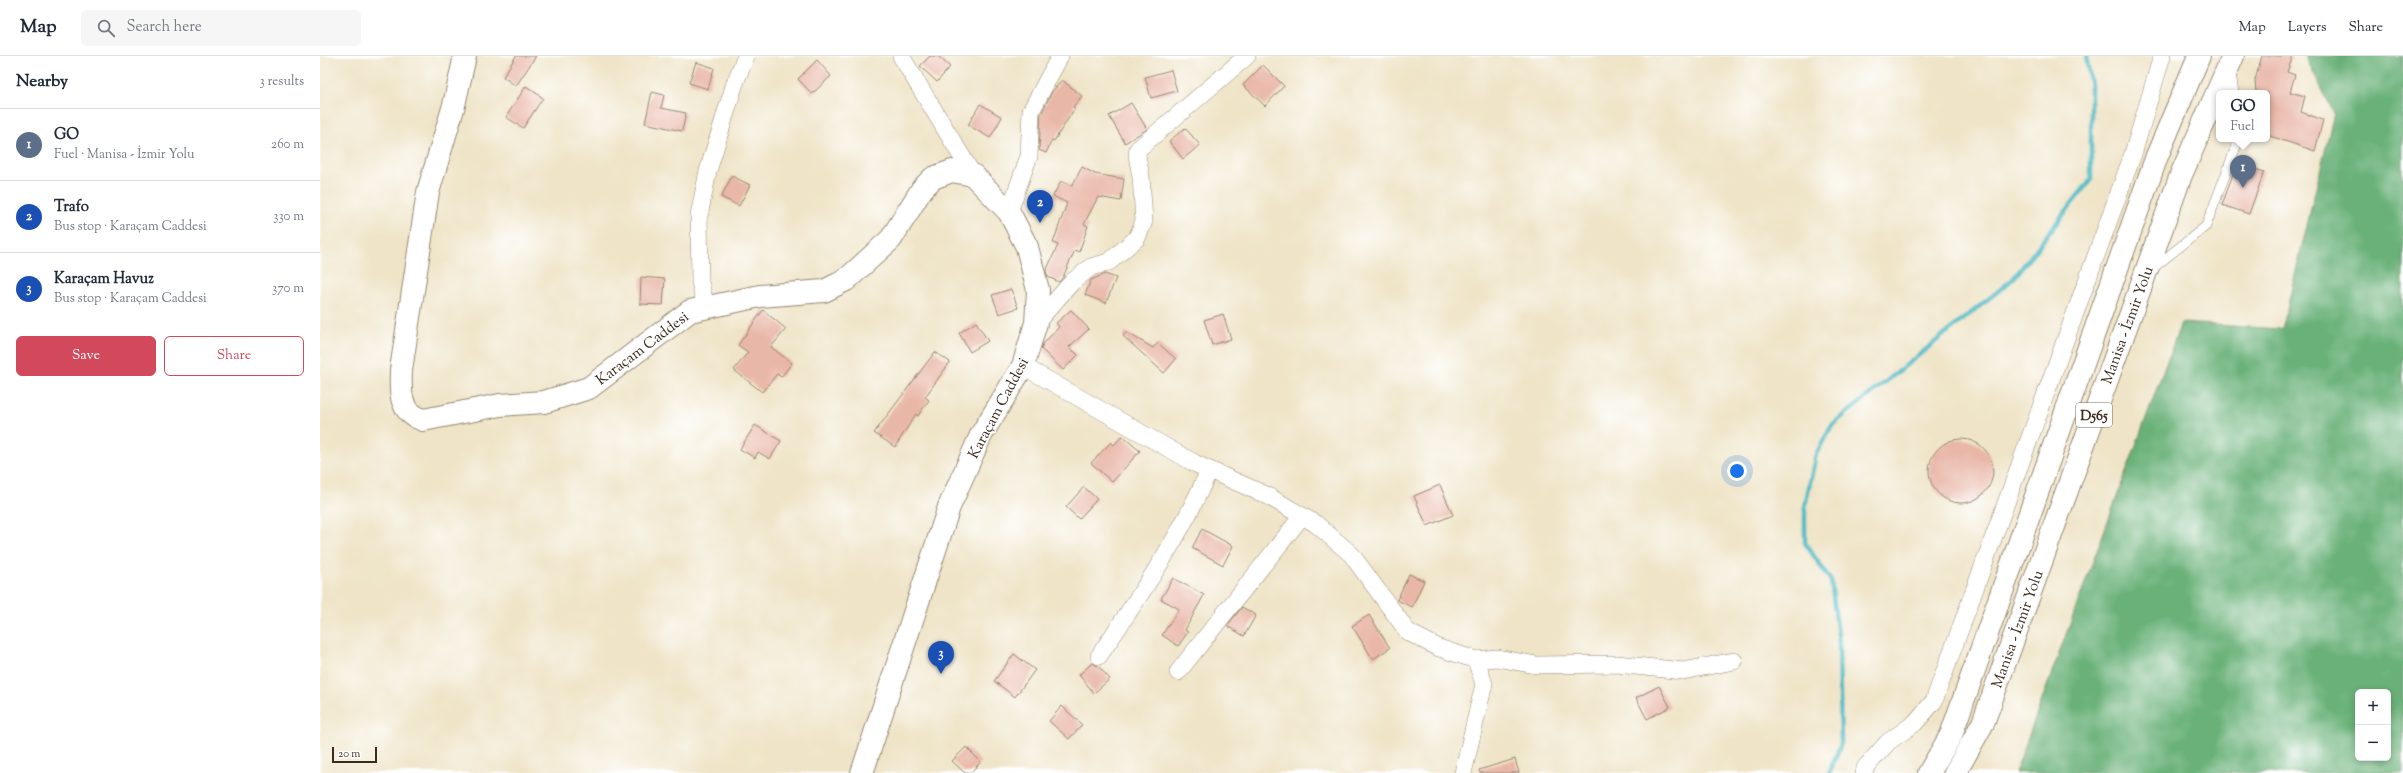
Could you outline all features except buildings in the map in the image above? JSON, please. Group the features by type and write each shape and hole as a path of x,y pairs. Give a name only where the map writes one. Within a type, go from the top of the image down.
{"main road":[{"name":"Karaçam Caddesi","path":"465,56 454,105 428,192 402,363 400,392 412,416 423,420 500,406 544,402 589,388 690,311 760,296 824,291 846,280 891,239 922,189 933,178 952,171 973,175 1010,212 1027,247 1038,290 1036,323 1023,366 981,435 949,507 862,773"},
{"name":"Manisa - İzmir Yolu","path":"1929,773 1951,735 2157,156 2199,56"},
{"name":"Manisa - İzmir Yolu","path":"2218,90 2231,60"},
{"name":"Manisa - İzmir Yolu","path":"1955,773 1983,723 2181,175 2216,94"}],"street":[{"path":"706,307 700,282 699,216 708,171 735,83 746,56"},
{"path":"901,56 973,175"},
{"path":"1010,212 1029,156 1031,111 1060,56"},
{"path":"1036,323 1072,282 1091,267 1109,262 1137,238 1144,221 1142,177 1137,155 1138,149 1247,56"},
{"path":"1864,773 1865,768 1888,742 1915,723 1934,701 2130,162 2162,56"},
{"path":"1023,366 1209,470 1268,496 1316,524 1351,554 1408,632 1439,648 1476,660 1497,658 1536,665 1617,664 1682,671 1734,661"},
{"path":"1099,656 1156,572 1194,507 1209,470"},
{"path":"1178,672 1302,516"},
{"path":"1463,773 1484,684 1476,660"}],"lane":[{"path":"2231,60 2234,90"},
{"path":"2145,275 2206,226 2238,142"}],"green space":[{"path":"2305,56 2403,56 2403,773 2015,773 2181,323 2282,329 2334,113"}],"waterway":[{"path":"1829,773 1841,744 1839,643 1831,581 1805,543 1805,506 1816,454 1832,425 2013,279 2091,179 2091,85 2086,56"}],"place":[{"name":"GO","path":"2243,188"},
{"name":"Trafo","path":"1040,223"},
{"name":"Karaçam Havuz","path":"941,674"}]}
